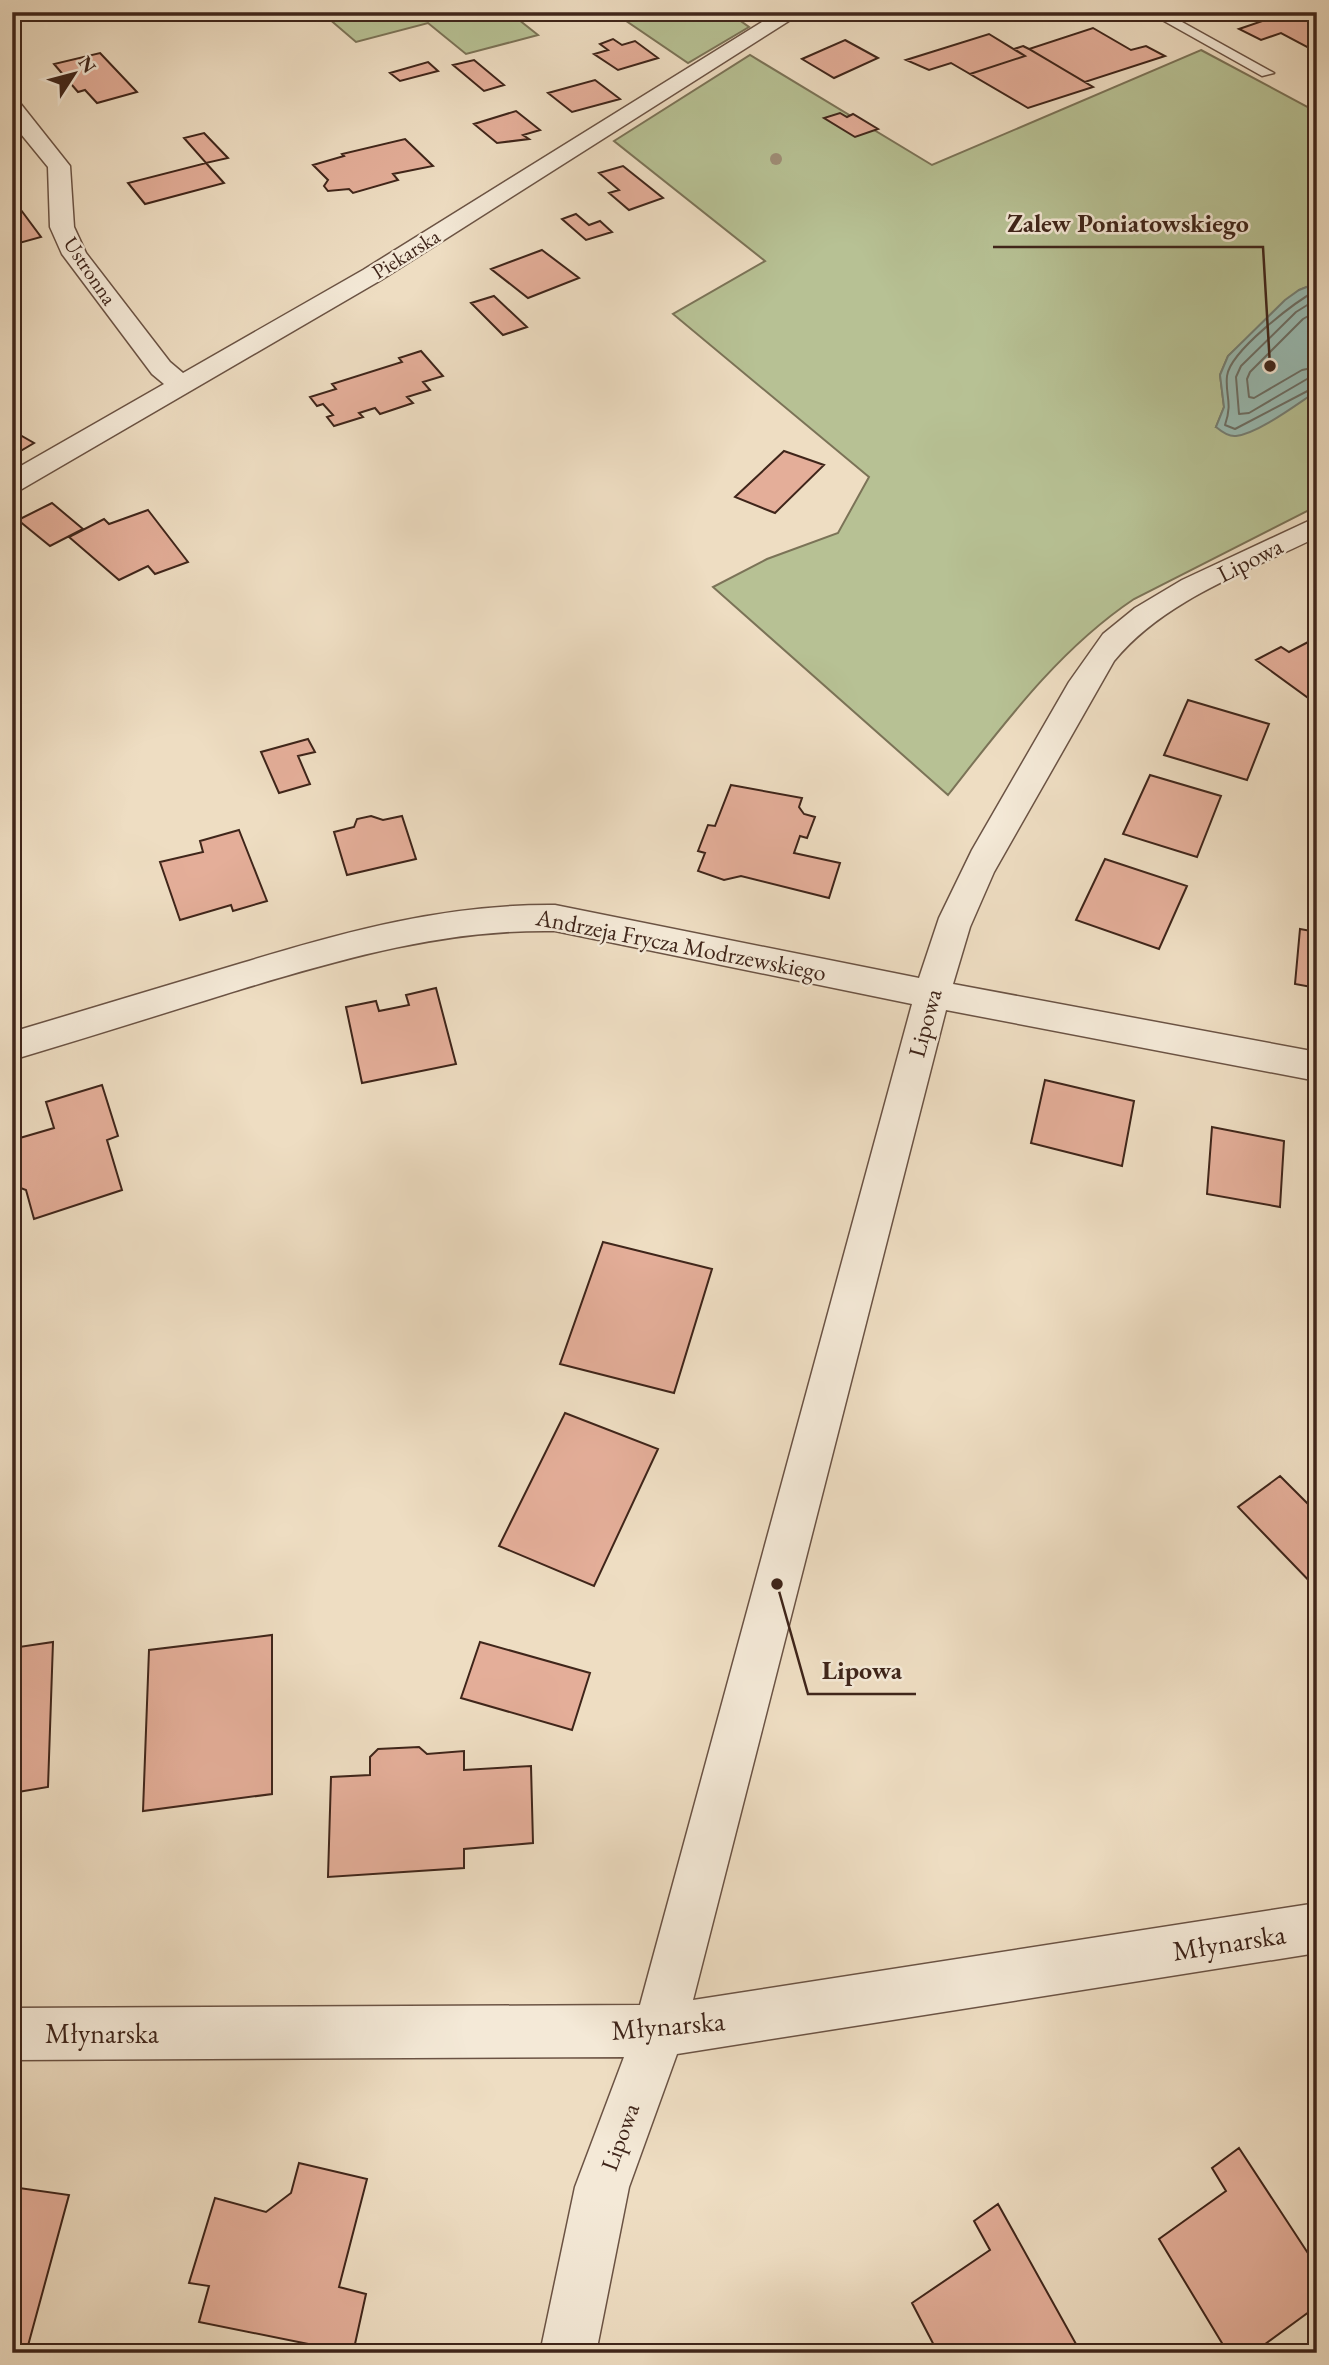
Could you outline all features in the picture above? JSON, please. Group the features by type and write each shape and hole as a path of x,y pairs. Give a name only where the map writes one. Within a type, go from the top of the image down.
{"street":[{"name":"Piekarska","path":"12,483 372,275 793,12"},
{"name":"Ustronna","path":"12,108 59,166 62,227 74,254 161,368 180,384"},
{"name":"Lipowa","path":"568,2353 602,2187 659,2031 932,994 956,919 983,864 1101,657 1124,631 1150,612 1317,526"},
{"name":"Andrzeja Frycza Modrzewskiego","path":"12,1046 319,952 429,923 506,915 555,918 932,994 1317,1067"},
{"name":"Młynarska","path":"12,2034 659,2031 1317,1928"}],"lane":[{"path":"1154,12 1267,73"}],"green space":[{"path":"321,12 509,12 538,35 466,54 428,23 356,42"},
{"path":"613,12 728,12 749,27 688,63"},
{"path":"1201,50 1317,112 1317,283 1299,290 1228,356 1220,375 1224,407 1216,427 1257,427 1317,391 1317,506 1134,599 1106,619 1034,689 948,795 713,587 767,559 838,533 869,477 673,314 765,261 614,141 750,55 932,165"}],"water":[{"path":"1317,283 1317,391 1256,430 1236,436 1223,432 1216,427 1224,407 1220,375 1228,356 1285,300 1299,290"}],"building":[{"path":"1198,12 1234,12 1212,20"},
{"path":"1277,16 1285,20 1297,16 1317,22 1317,43 1307,47 1281,33 1261,40 1239,29"},
{"path":"1093,28 1131,50 1146,46 1165,56 1085,82 1029,49"},
{"path":"989,34 1025,56 970,74 951,63 929,70 906,60"},
{"path":"613,39 622,45 635,41 658,58 618,70 594,54 608,50 600,44"},
{"path":"845,40 878,58 834,78 802,59"},
{"path":"1023,46 1093,87 1028,108 970,74 1025,56 1014,49"},
{"path":"100,53 137,92 97,103 85,90 78,92 54,64"},
{"path":"474,60 504,85 484,91 453,65"},
{"path":"428,62 438,71 400,81 390,73"},
{"path":"595,80 620,99 572,112 548,93"},
{"path":"516,111 540,130 523,135 529,139 497,143 474,124"},
{"path":"840,113 847,117 853,114 878,129 855,137 824,118"},
{"path":"204,133 228,158 206,163 184,138"},
{"path":"405,139 433,166 393,174 398,180 353,193 349,189 328,191 324,186 328,180 313,165 344,156 342,154"},
{"path":"206,163 224,183 145,204 128,183"},
{"path":"623,166 663,198 629,210 609,193 619,190 599,173"},
{"path":"21,210 41,237 12,245 12,212"},
{"path":"576,214 589,225 600,221 612,232 586,240 562,219"},
{"path":"542,250 579,278 528,298 491,269"},
{"path":"494,296 527,327 503,335 471,303"},
{"path":"421,351 443,376 423,382 430,390 407,397 413,403 380,414 375,408 359,413 363,417 334,426 327,417 333,415 323,404 317,406 310,397 336,389 332,384 402,362 399,358"},
{"path":"13,431 34,443 12,456"},
{"path":"784,451 824,465 775,513 735,497"},
{"path":"52,503 83,529 50,546 18,520"},
{"path":"148,510 188,562 155,574 148,566 119,580 69,537 104,519 109,524"},
{"path":"1312,640 1317,643 1317,697 1311,700 1256,660 1281,647 1289,652"},
{"path":"1188,700 1269,724 1247,780 1164,755"},
{"path":"308,739 315,752 298,756 310,784 279,793 261,752"},
{"path":"1150,775 1221,796 1197,857 1123,834"},
{"path":"731,785 802,798 799,807 804,814 815,817 807,838 800,836 794,853 840,863 829,898 741,876 724,880 698,871 705,853 698,851 708,825 715,826"},
{"path":"371,816 383,820 402,816 416,859 347,875 334,832 354,827 357,819"},
{"path":"239,830 267,901 233,911 231,905 180,920 160,862 203,852 200,841"},
{"path":"1105,859 1187,886 1159,949 1076,920"},
{"path":"1300,929 1317,932 1317,988 1295,984"},
{"path":"436,988 456,1064 362,1083 346,1007 376,1001 379,1011 409,1005 406,995"},
{"path":"1045,1080 1134,1101 1122,1166 1031,1143"},
{"path":"102,1085 118,1136 107,1140 122,1190 34,1219 26,1190 18,1187 14,1176 21,1170 13,1140 54,1128 46,1102"},
{"path":"1212,1127 1284,1141 1280,1207 1207,1194"},
{"path":"603,1242 712,1269 674,1393 560,1364"},
{"path":"565,1413 658,1449 594,1586 499,1546"},
{"path":"1280,1476 1317,1513 1317,1589 1238,1507"},
{"path":"272,1635 272,1794 143,1811 149,1650"},
{"path":"53,1642 48,1787 12,1793 12,1648"},
{"path":"480,1642 590,1673 572,1730 461,1698"},
{"path":"419,1747 427,1754 464,1751 464,1770 531,1766 533,1843 464,1849 464,1868 328,1877 331,1777 370,1775 370,1757 378,1749"},
{"path":"1239,2148 1317,2267 1317,2306 1253,2353 1228,2353 1159,2239 1226,2191 1212,2168"},
{"path":"299,2163 367,2179 339,2287 366,2294 353,2353 199,2322 209,2286 189,2283 215,2198 266,2212 291,2193"},
{"path":"12,2187 69,2195 26,2353 12,2353"},
{"path":"998,2204 1081,2353 938,2353 912,2303 990,2250 974,2221"}],"place":[{"name":"Zalew Poniatowskiego","path":"1270,366"},
{"name":"Lipowa","path":"777,1584"}]}
